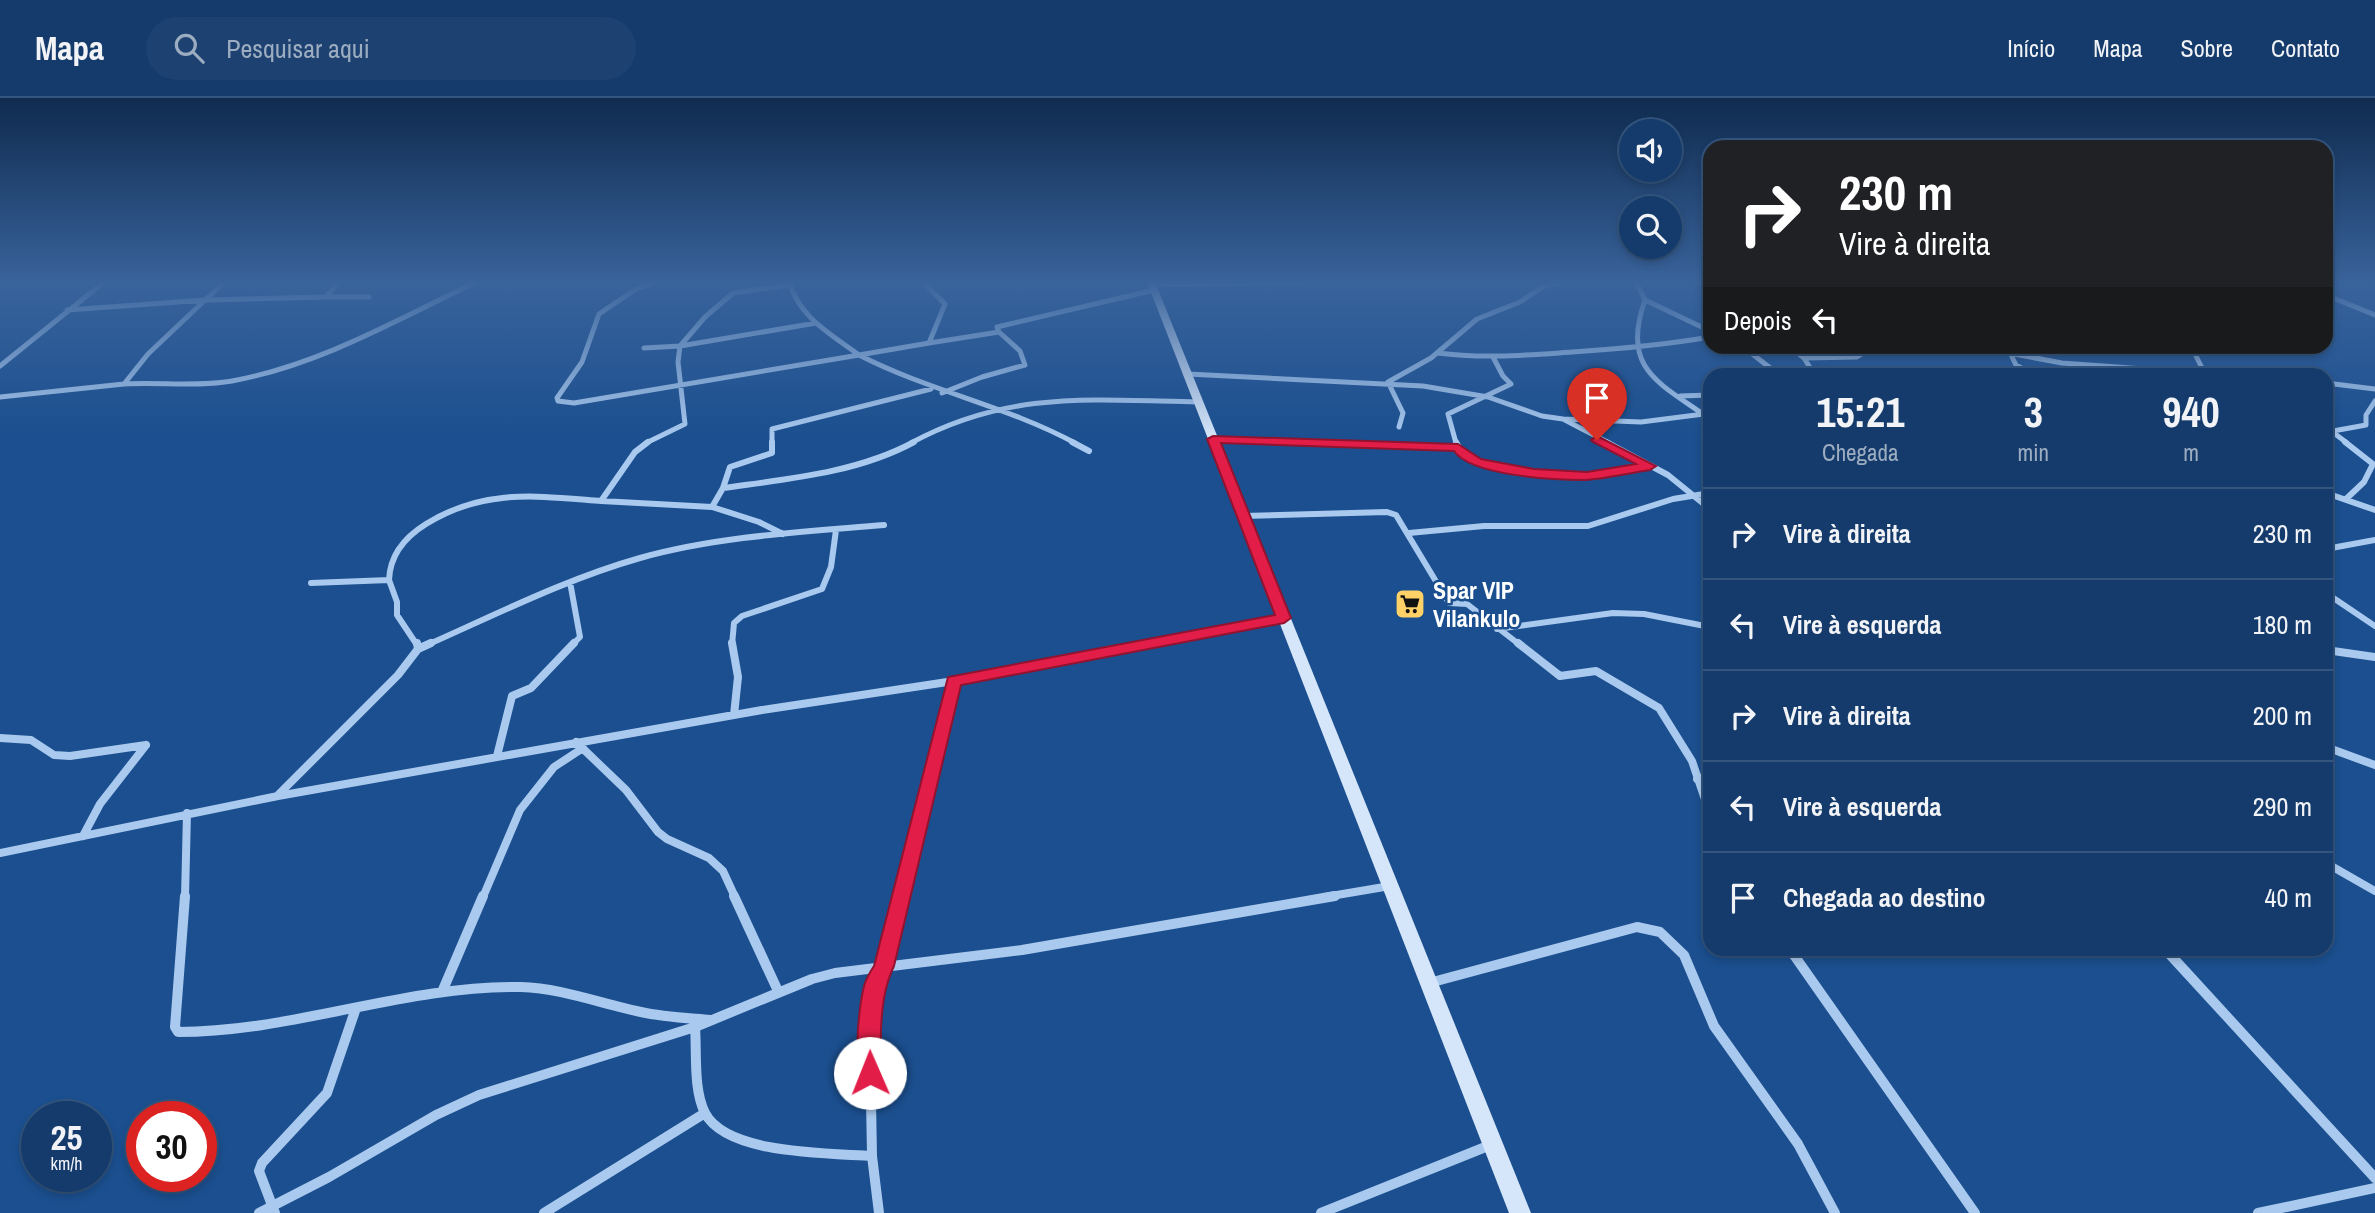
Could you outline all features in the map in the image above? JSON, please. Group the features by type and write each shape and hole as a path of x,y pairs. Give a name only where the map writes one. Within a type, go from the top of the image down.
{"main road":[{"path":"1172,334 1520,1213"}],"street":[{"path":"0,366 38,334"},
{"path":"124,384 148,354 169,334"},
{"path":"0,397 124,384 232,380 304,360 372,334"},
{"path":"591,334 582,362 557,398 563,403 986,334"},
{"path":"601,501 635,452 649,440 685,424 678,362 680,346 690,334"},
{"path":"644,348 680,346 751,334"},
{"path":"831,334 859,355 899,376 1053,431 1088,451"},
{"path":"929,343 933,334"},
{"path":"942,393 982,377 1025,365 1020,351 1001,334"},
{"path":"1388,383 1393,377 1438,352 1459,334"},
{"path":"1637,334 1637,347 1652,378 1703,414"},
{"path":"1438,352 1493,357 1637,347 1703,338"},
{"path":"1752,354 1770,368"},
{"path":"1799,354 1810,368"},
{"path":"1804,358 1857,357 1862,354"},
{"path":"2004,354 2088,368"},
{"path":"2012,356 2016,365 2021,368"},
{"path":"1493,357 1503,376 1511,384 1448,414 1463,455 1477,462 1534,473 1587,476 1650,466"},
{"path":"1188,374 1388,383 1488,397 1542,416 1563,419 1650,422 1703,417"},
{"path":"1388,383 1403,414 1399,427"},
{"path":"2333,384 2375,389"},
{"path":"712,507 723,488 730,467 772,453 772,429 931,389"},
{"path":"1679,396 1703,395"},
{"path":"723,488 797,478 864,462 897,451 943,426 993,409 1065,399 1198,401"},
{"path":"2333,431 2366,425 2366,415 2375,401"},
{"path":"1563,419 1650,466 1703,503"},
{"path":"2333,431 2372,460 2373,464 2372,470 2358,489 2346,499"},
{"path":"1213,439 1458,447"},
{"path":"1409,533 1484,526 1588,526 1703,494"},
{"path":"2333,494 2375,510"},
{"path":"418,649 417,641 397,615 397,603 389,580 390,562 410,536 447,511 475,499 536,496 712,507 759,522 782,534"},
{"path":"1243,516 1387,512 1396,515 1449,603 1466,604 1563,677 1589,670 1596,671 1654,703 1685,749 1703,795"},
{"path":"278,796 398,675 418,649 514,604 643,558 782,534 884,526"},
{"path":"734,715 738,677 732,649 734,623 742,616 822,589 831,567 836,530"},
{"path":"2333,548 2375,541"},
{"path":"311,583 389,580"},
{"path":"497,756 512,696 531,688 580,637 570,582"},
{"path":"2333,598 2375,626"},
{"path":"1497,629 1613,613 1644,614 1703,626"},
{"path":"0,853 278,796 497,756 579,745 734,715 954,681 1284,618"},
{"path":"2333,651 2375,657"},
{"path":"879,1213 872,1156 870,1030 875,984 884,966 954,681"},
{"path":"0,737 31,740 54,754 70,756 146,745 100,804 83,836"},
{"path":"442,992 520,810 554,767 579,745"},
{"path":"579,745 626,790 659,832 667,839 709,859 723,871 778,992"},
{"path":"2333,750 2375,765"},
{"path":"1697,779 1703,779"},
{"path":"187,813 185,895 175,1027 178,1032 223,1032 442,992 521,987 544,989 644,1013 711,1020"},
{"path":"2333,867 2375,891"},
{"path":"259,1213 274,1210 436,1115 479,1095 695,1027 812,979 884,966 1022,950 1390,886"},
{"path":"1429,983 1637,927 1660,932 1684,956 1714,1026 1798,1144 1835,1213"},
{"path":"1795,956 1975,1213"},
{"path":"2171,956 2375,1178"},
{"path":"274,1210 260,1181 262,1163 327,1093 356,1008"},
{"path":"695,1027 705,1113 723,1133 755,1145 872,1156"},
{"path":"544,1213 705,1113"},
{"path":"1321,1213 1493,1144"},
{"path":"2258,1213 2375,1188"}],"place":[{"name":"Spar VIP Vilankulo","path":"1410,604"}],"route":[{"path":"870,1073 870,1030 875,984 884,966 954,681 1284,618 1213,439 1458,447 1463,455 1477,462 1534,473 1587,476 1650,466 1597,440"}]}
